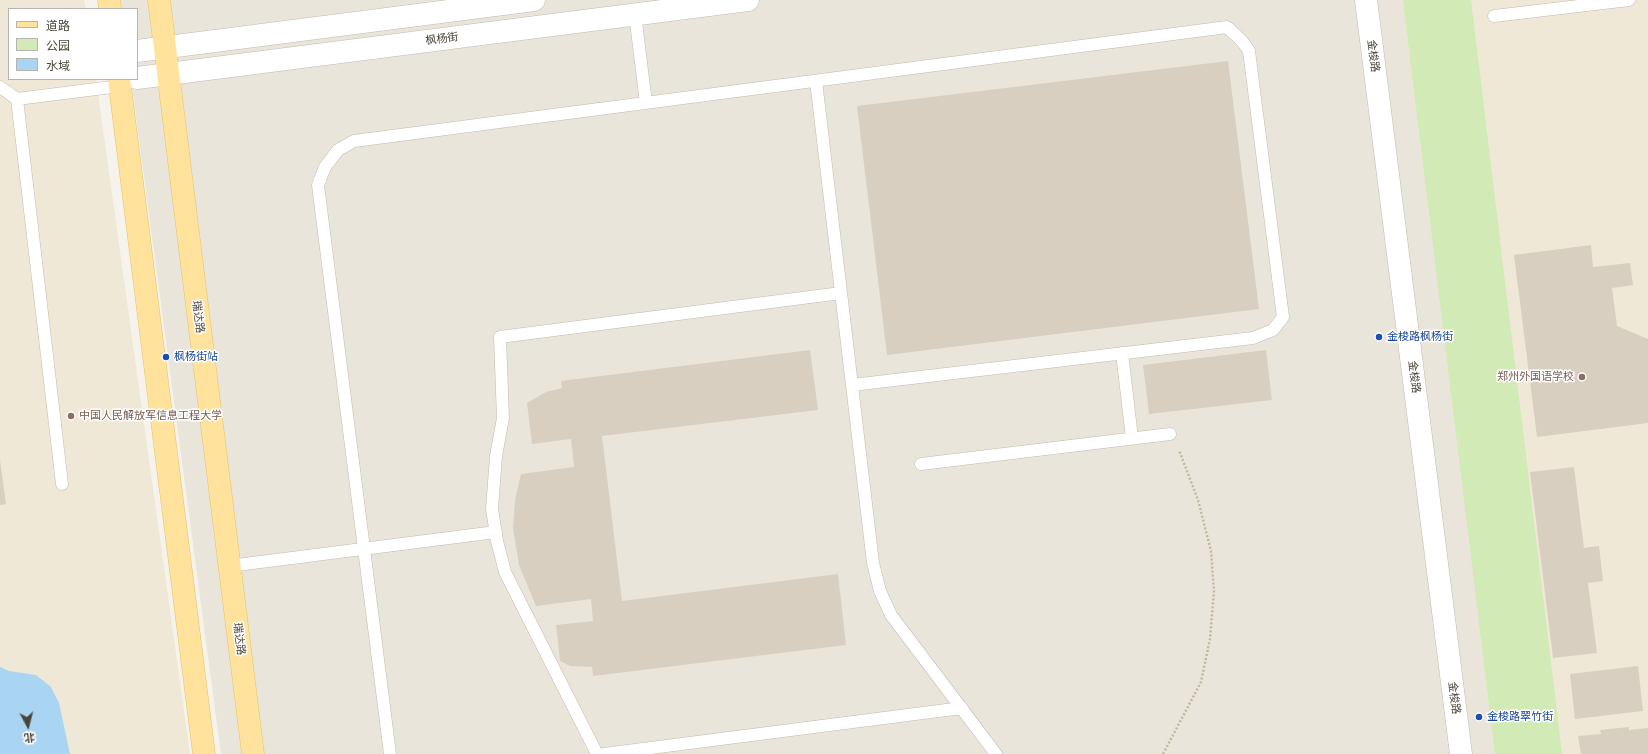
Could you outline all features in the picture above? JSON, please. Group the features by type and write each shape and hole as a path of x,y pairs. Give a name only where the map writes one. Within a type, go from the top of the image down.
{"main road":[{"name":"瑞达路","path":"159,0 253,754"},
{"path":"125,80 204,754"}],"street":[{"path":"138,51 534,0"},
{"name":"枫杨街","path":"138,78 748,0"},
{"name":"金梭路","path":"1366,0 1461,754"}],"lane":[{"path":"1494,16 1629,0"},
{"path":"635,14 646,103"},
{"path":"390,754 318,185 325,167 338,150 354,141 1227,27 1242,41 1249,51 1283,317 1273,330 1253,338 852,385"},
{"path":"17,99 125,80"},
{"path":"816,81 873,563 880,591 891,615 996,754"},
{"path":"0,86 17,99 62,484"},
{"path":"597,754 505,572 492,509 496,456 503,418 504,400 500,337 841,292"},
{"path":"1122,354 1132,438"},
{"path":"921,464 1170,434"},
{"path":"230,566 496,532"},
{"path":"604,754 962,708"}],"path":[{"path":"1163,754 1201,682 1210,639 1214,591 1211,551 1198,500 1178,447 1170,434"}],"shaded area":[{"name":"中国人民解放军信息工程大学","path":"0,0 84,0 86,8 8,8 8,80 96,80 190,754 0,754"},
{"path":"120,0 1648,0 1648,754 221,754 131,80 138,80 138,8 121,8"},
{"name":"郑州外国语学校","path":"1471,0 1648,0 1648,754 1562,754"}],"green space":[{"path":"1403,0 1471,0 1562,754 1495,754"}],"water":[{"path":"0,667 9,671 36,675 51,687 59,703 70,754 0,754"}],"building":[{"path":"1228,61 1259,309 887,355 857,106"},
{"path":"1591,245 1593,267 1630,263 1633,285 1612,288 1617,326 1648,339 1648,423 1537,437 1514,255"},
{"path":"810,350 818,410 602,436 622,601 838,574 846,645 593,676 592,667 570,666 560,661 556,625 593,621 591,599 536,606 519,565 513,528 515,500 521,474 574,467 571,439 532,444 527,403 546,392 562,388 561,381"},
{"path":"1266,350 1272,400 1149,414 1143,365"},
{"path":"0,460 6,504 0,505"},
{"path":"1574,467 1584,548 1599,546 1603,581 1588,583 1597,653 1553,658 1530,472"},
{"path":"1638,666 1643,711 1575,719 1570,674"},
{"path":"1629,727 1629,730 1648,728 1648,754 1581,754 1578,736 1601,734 1600,730"}],"place":[{"name":"金梭路枫杨街","path":"1379,337"},
{"name":"枫杨街站","path":"166,357"},
{"name":"郑州外国语学校","path":"1582,377"},
{"name":"中国人民解放军信息工程大学","path":"71,416"},
{"name":"金梭路翠竹街","path":"1479,717"}]}
